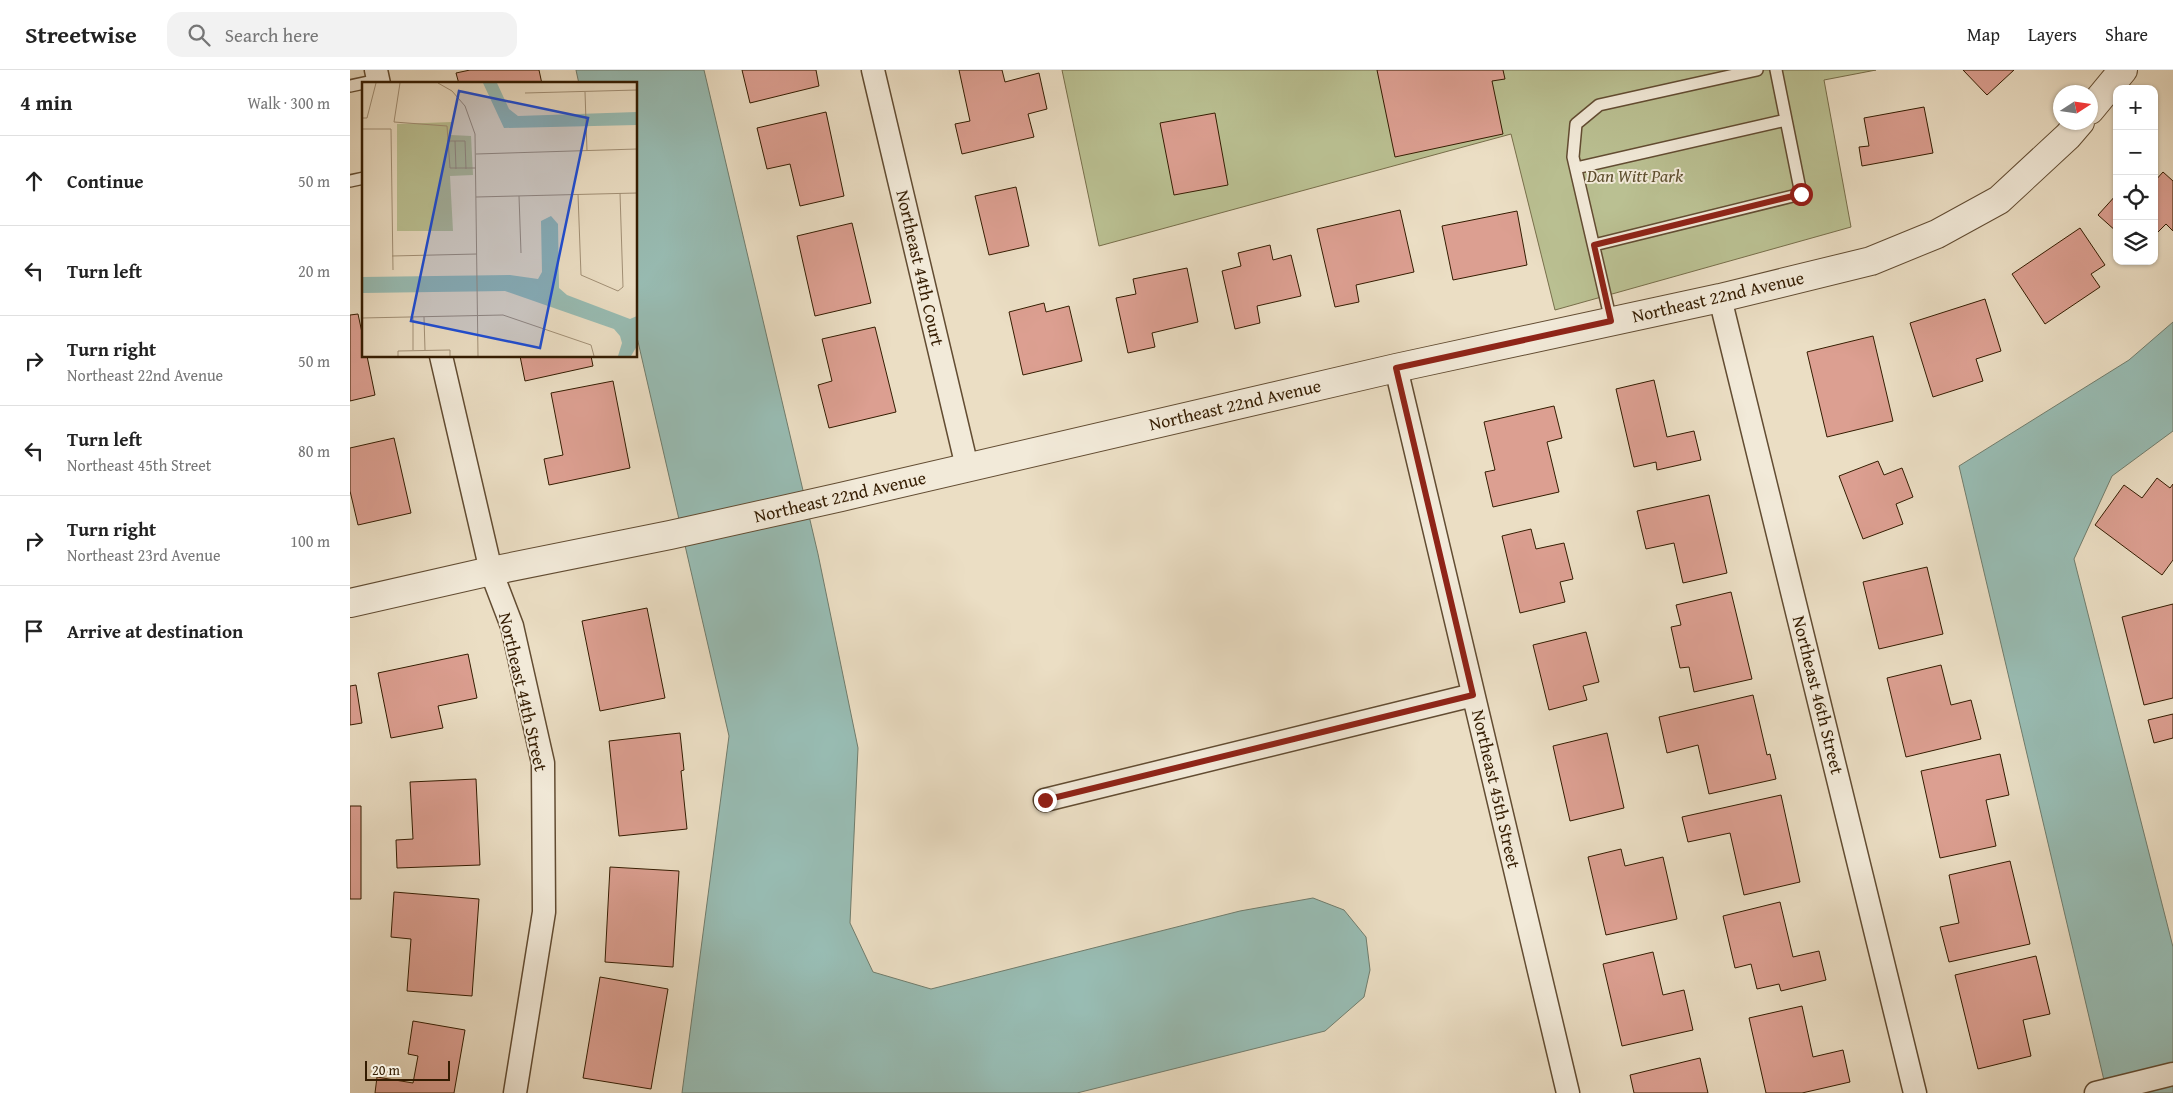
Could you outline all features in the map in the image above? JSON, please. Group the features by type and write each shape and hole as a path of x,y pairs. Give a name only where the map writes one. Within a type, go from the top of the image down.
{"street":[{"name":"Northeast 44th Court","path":"873,70 967,467"},
{"path":"2098,100 2123,70"},
{"name":"Northeast 22nd Avenue","path":"350,603 490,571 841,498 1396,368 1720,298 1872,261 1937,234 1998,200 2073,130"},
{"name":"Northeast 46th Street","path":"1720,298 1916,1093"},
{"name":"Northeast 44th Street","path":"441,358 490,571 512,626 543,762 544,912 515,1093"},
{"name":"Northeast 45th Street","path":"1396,368 1568,1093"},
{"path":"1045,800 1473,695"},
{"path":"2098,1092 2173,1074"}],"lane":[{"path":"1611,321 1574,157 1576,124 1599,105 1757,70"},
{"path":"1594,245 1801,194 1776,70"},
{"path":"364,82 378,78"},
{"path":"1576,168 1786,120"}],"green space":[{"name":"Dan Witt Park","path":"1062,70 1876,70 1824,80 1851,227 1555,310 1511,134 1099,246"}],"water":[{"path":"576,70 704,70 818,554 858,748 850,923 873,972 931,989 1240,911 1313,898 1344,910 1366,937 1370,970 1364,997 1325,1031 1077,1093 682,1093 729,736 638,342 638,82 579,82"},
{"path":"2173,322 2173,431 2112,476 2074,559 2173,947 2173,1093 2107,1093 1959,466 2129,360"}],"building":[{"path":"470,70 539,70 542,82 458,82 456,73"},
{"path":"742,70 816,70 819,86 750,103"},
{"path":"959,70 1002,70 1005,82 1039,73 1047,109 1028,114 1034,137 962,154 955,124 970,121"},
{"path":"1377,70 1503,70 1505,79 1492,81 1503,134 1395,157"},
{"path":"1963,70 2014,70 1987,95"},
{"path":"1924,107 1933,153 1862,166 1859,147 1869,146 1864,118"},
{"path":"826,112 844,196 800,206 790,164 767,169 757,128"},
{"path":"1215,113 1228,185 1174,195 1160,123"},
{"path":"2163,172 2173,181 2173,231 2166,224 2158,232 2158,178"},
{"path":"1016,187 1029,246 989,255 975,196"},
{"path":"2113,198 2113,228 2098,215"},
{"path":"1400,210 1414,272 1356,285 1359,302 1335,307 1317,229"},
{"path":"1517,211 1527,265 1453,280 1442,226"},
{"path":"852,223 871,303 815,316 797,236"},
{"path":"2080,228 2105,265 2091,274 2100,287 2045,324 2012,274"},
{"path":"1270,245 1273,260 1291,255 1301,296 1257,306 1260,323 1235,329 1222,271 1241,266 1238,253"},
{"path":"1187,268 1198,322 1152,333 1155,347 1128,353 1116,298 1136,294 1133,279"},
{"path":"1985,299 2001,351 1976,359 1983,381 1933,397 1910,323"},
{"path":"1044,303 1046,312 1069,306 1082,361 1023,375 1009,312"},
{"path":"358,314 362,333 362,358 367,358 375,395 350,401 350,315"},
{"path":"875,327 896,412 829,428 818,385 832,381 822,339"},
{"path":"1873,336 1893,421 1827,437 1807,352"},
{"path":"520,358 591,358 593,366 525,381"},
{"path":"1654,380 1667,437 1694,431 1701,460 1657,470 1656,462 1634,467 1616,389"},
{"path":"613,381 630,468 549,485 544,459 563,455 551,393"},
{"path":"1554,406 1562,438 1547,442 1559,492 1493,507 1485,472 1495,470 1484,422"},
{"path":"394,438 411,513 358,525 350,491 350,448"},
{"path":"1878,461 1884,475 1902,468 1913,497 1896,504 1903,524 1863,539 1839,476"},
{"path":"2157,478 2170,488 2173,484 2173,560 2162,575 2095,525 2124,485 2142,498"},
{"path":"1709,495 1727,573 1683,583 1674,543 1646,549 1637,511"},
{"path":"1531,529 1536,549 1564,543 1573,579 1560,582 1565,602 1520,613 1502,536"},
{"path":"1927,567 1943,634 1879,649 1863,582"},
{"path":"1731,592 1752,679 1694,692 1689,667 1680,668 1671,627 1681,625 1676,605"},
{"path":"2173,604 2173,698 2144,705 2122,617"},
{"path":"647,608 665,698 600,711 582,621"},
{"path":"1586,632 1599,682 1583,686 1587,700 1549,710 1533,645"},
{"path":"468,654 477,698 438,706 443,728 391,738 378,673"},
{"path":"1941,665 1951,705 1971,700 1981,739 1906,757 1887,678"},
{"path":"356,685 362,723 350,725 350,686"},
{"path":"1753,695 1767,755 1770,754 1776,779 1709,794 1698,745 1667,753 1659,717"},
{"path":"2173,714 2173,738 2154,743 2148,720"},
{"path":"680,733 684,770 681,771 687,829 619,836 609,741"},
{"path":"1607,733 1624,808 1570,821 1553,746"},
{"path":"2000,754 2009,795 1986,800 1996,846 1940,858 1921,771"},
{"path":"476,779 480,865 397,868 396,840 413,839 410,782"},
{"path":"1781,795 1800,882 1744,895 1730,833 1688,842 1682,817"},
{"path":"350,806 361,806 361,899 350,899"},
{"path":"1621,849 1625,866 1663,857 1677,919 1606,935 1588,857"},
{"path":"2010,861 2030,944 1949,962 1940,927 1959,923 1949,875"},
{"path":"610,867 679,871 673,967 605,962"},
{"path":"394,892 479,899 472,996 407,991 411,939 391,937"},
{"path":"1780,902 1793,957 1819,951 1826,980 1781,991 1779,984 1757,989 1751,964 1735,968 1723,916"},
{"path":"1653,952 1663,995 1684,990 1693,1030 1622,1046 1603,964"},
{"path":"2036,956 2050,1014 2023,1020 2031,1056 1978,1069 1955,975"},
{"path":"600,977 668,989 651,1089 583,1078"},
{"path":"1802,1006 1813,1057 1843,1050 1850,1082 1802,1093 1766,1093 1749,1018"},
{"path":"413,1021 465,1030 454,1093 375,1093 377,1077 413,1083 418,1056 408,1054"},
{"path":"1700,1058 1708,1093 1634,1093 1630,1075"}],"route":[{"path":"1045,800 1473,695 1396,368 1611,321 1594,245 1801,194"}]}
